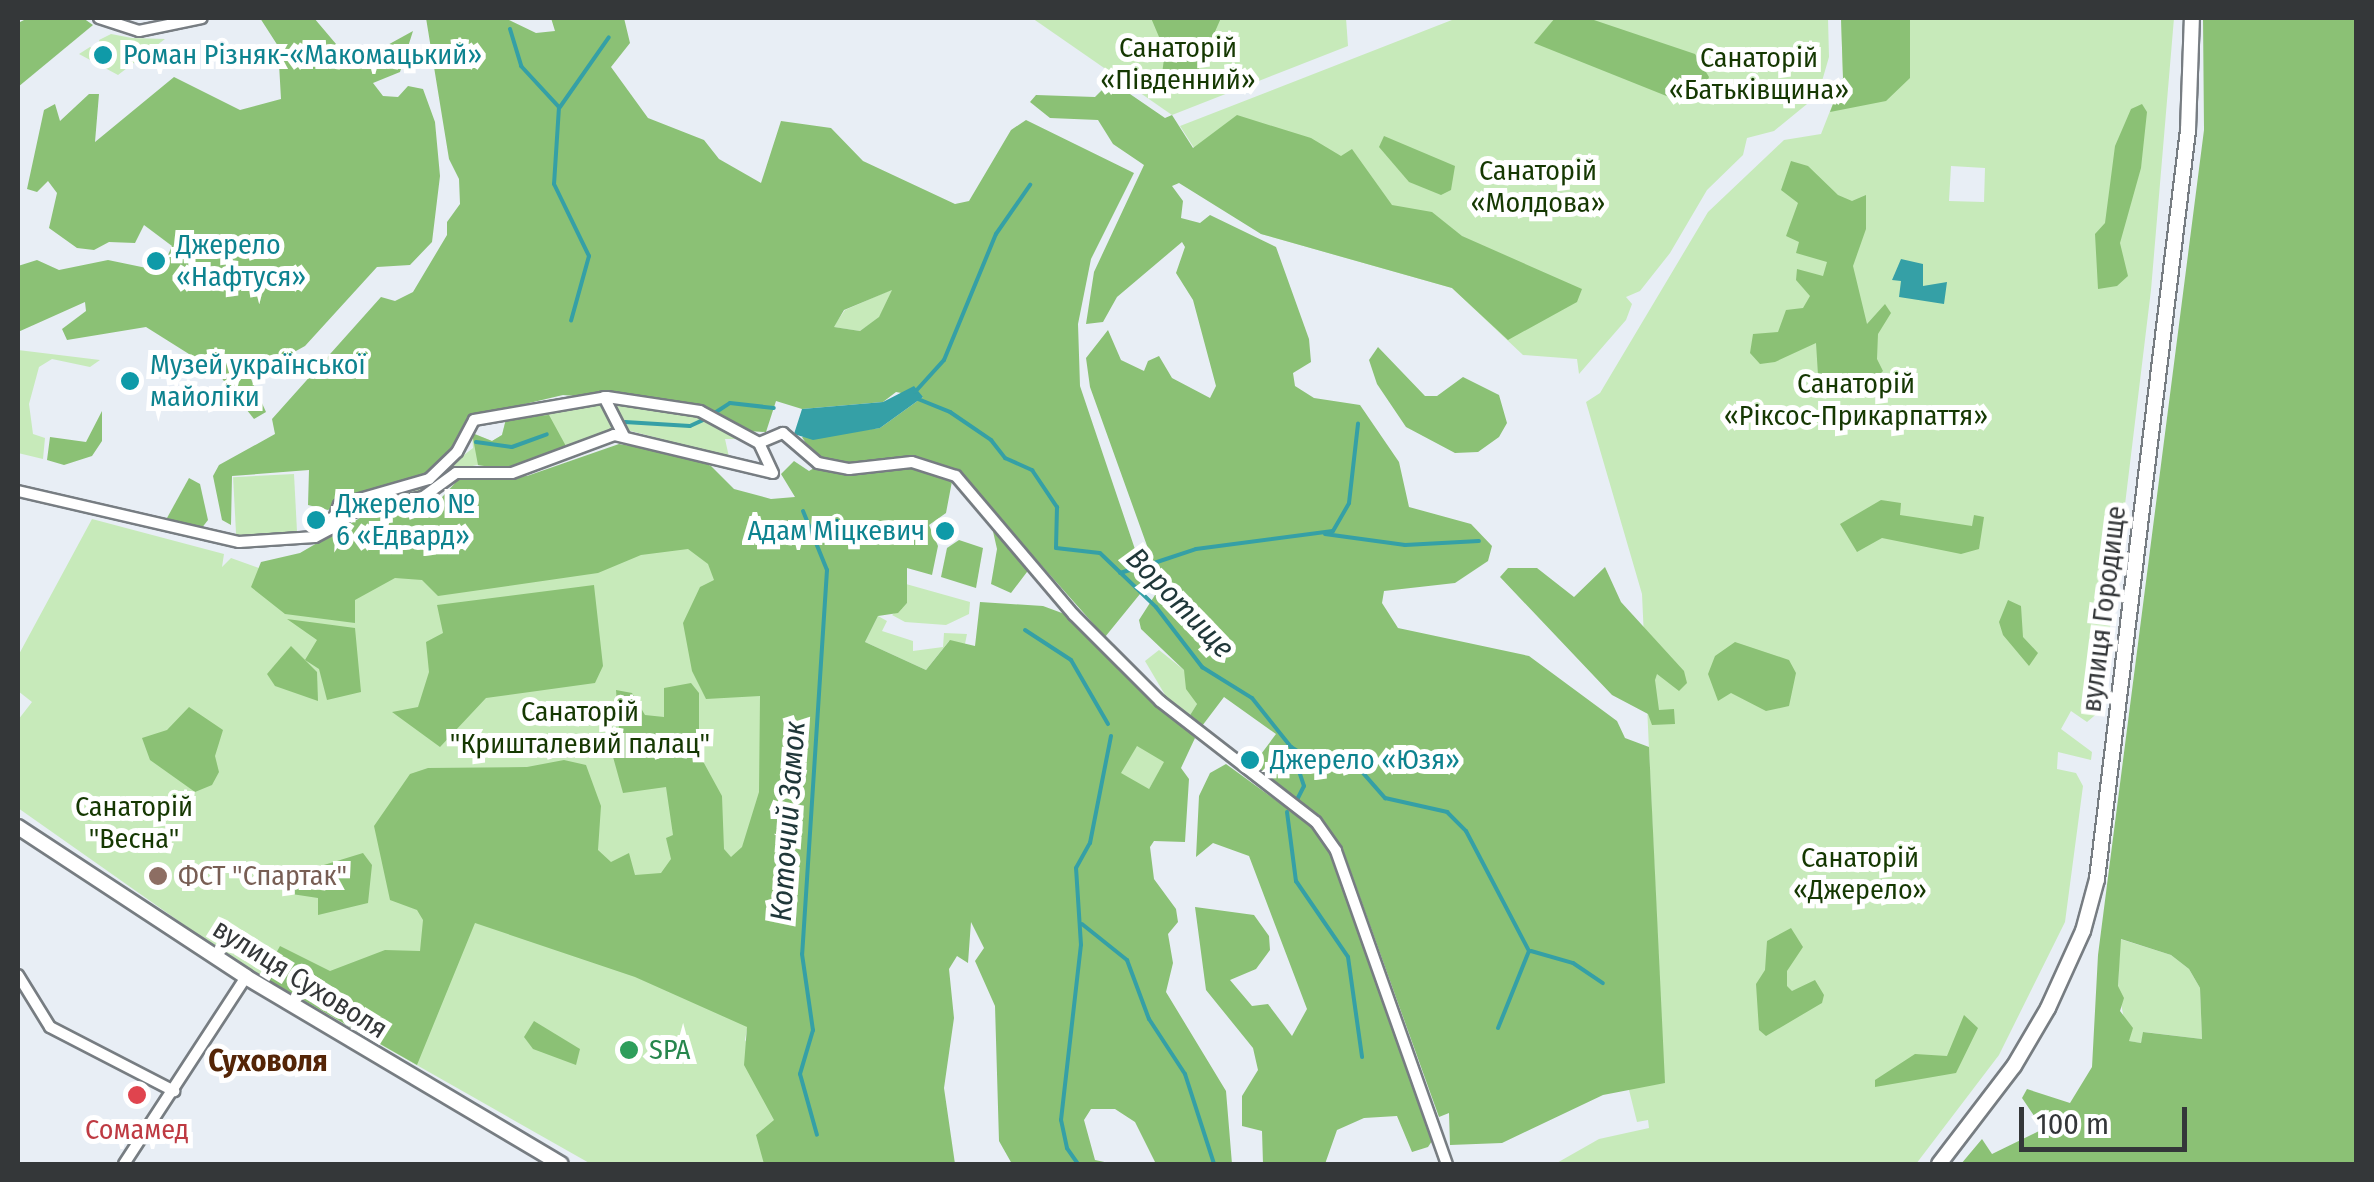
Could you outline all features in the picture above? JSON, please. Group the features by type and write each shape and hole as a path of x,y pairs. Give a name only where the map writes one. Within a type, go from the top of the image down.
{"street":[{"path":"98,18 139,31 202,18"},
{"name":"вулиця Городище","path":"1939,1164 2014,1066 2048,1008 2083,931 2097,879 2188,130 2192,18"},
{"path":"604,397 624,436"},
{"path":"18,491 231,542 315,537 330,530 352,512 423,497 464,470 512,473 624,436 769,476 773,470 759,443 700,411 604,397 474,420 457,452 428,479 339,505 330,530"},
{"path":"759,443 784,433 818,464 848,469 912,462 956,476 1074,615 1160,702 1316,822 1336,851 1446,1164"},
{"name":"вулиця Суховоля","path":"18,827 246,978 561,1164"},
{"path":"18,975 50,1027 174,1090"},
{"path":"142,1164 128,1161 246,978"}],"green space":[{"path":"28,18 83,18 93,25 18,87 18,23"},
{"path":"260,18 314,18 353,64 413,31 400,72 373,83 383,96 398,97 408,86 423,89 435,122 440,176 432,242 410,265 377,267 305,346 258,372 247,370 266,412 254,419 216,371 146,327 67,340 62,329 86,311 85,302 18,332 18,266 37,260 59,270 108,260 161,271 172,246 144,225 135,243 109,242 94,250 77,248 49,228 57,193 48,181 37,192 27,189 44,110 55,104 60,121 89,94 99,94 95,142 174,77 240,110 281,99 278,46"},
{"path":"426,18 505,18 536,33 555,31 551,18 624,18 630,43 611,67 648,118 704,140 719,159 761,183 781,121 831,128 863,161 955,204 969,201 1011,130 1026,120 1134,173 1091,259 1078,324 1080,386 1143,573 1140,594 1105,637 979,495 936,466 848,468 818,459 802,437 880,428 923,397 896,392 883,402 802,409 776,401 766,432 747,431 699,406 563,395 474,416 450,455 420,481 369,489 328,510 308,505 309,470 232,476 231,525 222,520 213,476 219,465 275,434 272,419 381,297 395,301 413,292 447,235 447,222 460,204 459,179 449,159","holes":["892,290 879,317 860,331 834,327 844,310"]},
{"name":"Санаторій «Південний»","path":"1032,18 1346,18 1348,46 1172,115"},
{"path":"1151,18 1221,18 1188,93 1171,93 1161,82 1165,51"},
{"name":"Санаторій «Молдова»","path":"1457,18 1828,18 1829,57 1818,95 1774,131 1747,138 1743,155 1707,190 1670,253 1640,291 1626,297 1632,304 1626,320 1579,374 1577,359 1523,355 1452,288 1261,234 1237,215 1180,126"},
{"path":"1555,18 1588,18 1695,54 1709,77 1705,87 1684,103 1534,43"},
{"path":"1841,18 2174,18 2151,290 2100,711 2087,722 2071,711 2061,729 2092,752 2091,760 2058,752 2057,769 2076,773 2083,786 2065,922 1999,1055 1916,1164 1555,1164 1599,1139 1649,1128 1648,1120 1637,1122 1628,1086 1664,1082 1642,594 1586,402 1600,393 1708,212 1784,140 1821,134 1843,78","holes":["1951,166 1985,168 1984,202 1949,201"]},
{"path":"1841,18 1910,18 1910,78 1886,101 1830,112 1843,78"},
{"path":"2203,18 2356,18 2356,1164 1961,1164 1982,1139 1992,1154 2043,1129 2022,1098 2027,1089 2070,1103 2092,1067 2098,955 2204,130","holes":["2121,939 2171,955 2189,969 2200,988 2202,1039 2143,1032 2141,1043 2129,1041 2133,1028 2120,1011 2124,998 2118,986"]},
{"path":"111,34 165,39 118,75 79,54 90,47 105,57 99,40"},
{"path":"1111,81 1165,118 1172,115 1193,148 1237,115 1311,138 1341,156 1352,149 1392,205 1432,212 1462,236 1582,289 1577,302 1508,340 1452,288 1261,234 1179,183 1172,186 1183,201 1181,218 1200,223 1210,215 1276,247 1309,339 1311,362 1293,373 1295,386 1314,398 1360,405 1399,462 1409,507 1471,524 1492,546 1488,561 1455,583 1384,591 1382,603 1398,628 1529,656 1617,721 1625,738 1649,747 1665,1083 1603,1095 1502,1143 1450,1145 1449,1113 1439,1117 1343,850 1320,820 1250,769 1276,734 1224,697 1199,730 1187,720 1197,704 1186,689 1184,670 1141,629 1139,620 1155,595 1155,568 1090,387 1086,358 1108,330 1121,360 1144,371 1148,361 1159,356 1172,378 1210,398 1216,386 1193,300 1176,273 1185,247 1182,242 1117,297 1103,322 1086,324 1094,272 1144,165 1113,144 1098,120 1050,118 1030,102 1036,95 1095,97"},
{"path":"2142,104 2147,112 2141,168 2120,243 2128,276 2117,286 2098,289 2095,234 2105,223 2115,146 2131,109"},
{"path":"1384,136 1455,166 1451,190 1441,195 1409,182 1379,147"},
{"path":"1791,161 1808,166 1838,195 1852,201 1866,195 1866,229 1853,266 1867,324 1885,304 1891,313 1878,334 1877,359 1883,371 1872,382 1832,388 1818,375 1816,343 1775,362 1760,364 1750,353 1753,334 1778,332 1786,310 1803,308 1810,296 1796,280 1797,269 1823,276 1827,262 1796,253 1799,242 1786,236 1798,203 1781,190"},
{"path":"893,289 879,318 860,331 833,327 845,310"},
{"path":"1378,347 1425,396 1437,396 1463,377 1499,395 1507,423 1499,437 1478,452 1455,453 1406,427 1377,384 1369,360"},
{"path":"18,350 100,360 90,367 52,359 39,367 29,404 33,434 45,438 43,459 18,453"},
{"path":"601,402 614,425 609,434 510,470 477,465 455,470 426,493 399,494 424,486 473,448 472,433 492,441 502,435 506,419"},
{"path":"615,403 697,416 737,439 725,439 729,457 627,430"},
{"path":"102,411 102,441 92,456 64,465 47,460 50,437 86,442"},
{"path":"549,415 567,448 510,470 478,465 472,433 492,441 502,435 506,419"},
{"path":"619,444 686,455 711,466 734,489 771,499 795,497 781,474 794,461 809,471 819,465 912,464 953,476 946,513 929,525 938,546 932,575 907,568 907,603 898,613 878,616 865,642 926,670 950,640 975,646 980,602 1043,606 1070,616 1195,738 1181,768 1189,779 1185,842 1154,841 1150,847 1154,879 1176,909 1178,922 1168,934 1173,963 1166,992 1226,1091 1232,1164 1156,1164 1135,1122 1115,1109 1091,1109 1084,1120 1095,1160 1114,1164 1012,1164 999,1141 995,1006 975,961 984,948 971,922 968,963 957,956 949,969 954,1018 944,1088 955,1164 764,1164 756,1135 774,1120 744,1065 747,1027 635,977 475,923 417,1065 263,977 280,946 330,971 385,950 420,951 423,920 417,910 390,900 374,826 410,774 428,768 527,767 564,760 586,765 601,806 598,850 611,862 629,853 635,875 661,873 671,859 666,838 673,835 666,787 623,793 610,746 619,729 616,690 632,693 645,715 664,717 664,688 691,683 699,693 699,754 722,796 724,849 731,857 742,847 759,792 760,696 706,699 692,671 683,623 700,587 714,580 708,564 688,549 641,555 598,573 438,596 422,580 395,578 355,600 355,623 285,614 251,587 261,562 300,553 365,515 430,510 458,480 527,476","holes":["1137,746 1164,762 1149,789 1121,773"]},
{"path":"294,474 297,533 236,536 233,477"},
{"path":"189,478 200,484 208,520 201,529 167,518"},
{"name":"Санаторій \"Кришталевий палац\"","path":"686,481 815,656 745,1040 823,1164 591,1164 244,967 18,808 18,720 32,702 18,691 18,656 92,519 224,554 222,567 231,558 270,572"},
{"path":"1881,500 1901,503 1900,515 1972,526 1974,515 1984,517 1979,549 1961,554 1882,538 1857,552 1840,524"},
{"path":"990,518 1030,568 1011,593 991,584 997,549"},
{"path":"959,540 983,548 976,588 941,577 947,548"},
{"path":"1605,567 1621,602 1684,671 1687,683 1679,691 1657,674 1655,680 1659,710 1674,709 1675,724 1652,725 1648,714 1612,695 1500,577 1508,568 1537,568 1574,597"},
{"path":"906,584 970,602 969,614 946,625 905,622 892,615 907,603"},
{"path":"594,585 603,666 595,683 486,698 440,747 392,712 418,707 429,672 426,642 443,633 437,605"},
{"path":"2008,600 2021,606 2023,637 2038,653 2029,666 2003,635 1999,622"},
{"path":"878,616 887,621 882,631 913,641 913,651 943,647 944,633 967,634 965,644 949,641 926,670 865,642"},
{"path":"287,619 355,628 361,692 327,700 319,669 305,660 317,640"},
{"path":"1735,642 1789,660 1796,673 1789,706 1766,711 1731,693 1718,701 1708,674 1715,656"},
{"path":"291,646 317,672 318,701 275,686 267,674"},
{"path":"1159,650 1184,670 1197,704 1187,720 1171,705 1145,661"},
{"path":"189,707 223,730 215,756 219,772 212,785 195,792 150,760 142,738 167,730"},
{"path":"1137,745 1165,762 1148,790 1120,773"},
{"path":"1226,764 1314,828 1334,859 1434,1138 1428,1147 1412,1152 1397,1116 1364,1118 1337,1130 1325,1164 1263,1164 1262,1131 1242,1126 1242,1096 1258,1070 1253,1048 1206,990 1195,907 1254,915 1269,936 1270,950 1256,969 1230,980 1252,1006 1268,1004 1292,1036 1307,1009 1249,856 1213,843 1196,857 1199,796 1210,773"},
{"path":"363,853 372,865 368,903 318,915 318,898 285,893 301,872"},
{"path":"1791,928 1803,947 1787,971 1787,986 1792,991 1815,980 1824,995 1822,1003 1766,1036 1759,1030 1756,984 1765,970 1767,941"},
{"path":"2120,939 2171,955 2189,969 2200,988 2202,1039 2144,1032 2141,1043 2128,1041 2118,987"},
{"path":"1964,1015 1978,1028 1956,1073 1875,1087 1875,1080 1915,1054 1947,1056"},
{"path":"534,1021 580,1049 576,1065 533,1049 524,1037"}],"water":[{"path":"1901,259 1923,264 1923,286 1947,282 1944,304 1899,297 1901,281 1892,280"},
{"path":"914,386 923,397 880,428 813,440 794,434 802,409 883,402"}],"waterway":[{"path":"510,29 521,66 559,107 554,184 589,256 571,321"},
{"path":"560,107 609,37"},
{"path":"915,392 944,360 996,234 1030,185"},
{"name":"Воротище","path":"918,399 950,412 991,440 1005,458 1032,470 1057,507 1056,548 1100,553 1156,607 1202,667 1252,698 1291,747 1310,759 1349,757 1385,798 1447,812 1466,831 1529,951 1498,1028"},
{"name":"Воротище","path":"713,414 730,403 774,408"},
{"name":"Воротище","path":"625,422 690,426 705,419"},
{"path":"1154,563 1196,549 1333,531 1349,503 1358,424"},
{"name":"Воротище","path":"476,442 512,447 547,434"},
{"name":"Коточий Замок","path":"803,511 827,570 802,954 813,1030 800,1074 817,1135"},
{"path":"1325,534 1405,545 1479,541"},
{"path":"1120,573 1143,566"},
{"path":"1025,630 1071,660 1108,724"},
{"path":"1078,1164 1067,1148 1061,1120 1081,945 1076,868 1090,843 1111,736"},
{"path":"1291,747 1304,786 1297,800"},
{"path":"1287,812 1296,881 1348,957 1362,1057"},
{"path":"1082,924 1127,960 1149,1019 1185,1074 1214,1164"},
{"path":"1531,951 1573,963 1603,983"}],"place":[{"name":"Роман Різняк-«Макомацький»","path":"103,55"},
{"name":"Джерело «Нафтуся»","path":"156,261"},
{"name":"Музей української майоліки","path":"130,381"},
{"name":"Джерело № 6 «Едвард»","path":"316,520"},
{"name":"Адам Міцкевич","path":"945,531"},
{"name":"Джерело «Юзя»","path":"1250,760"},
{"name":"ФСТ \"Спартак\"","path":"158,876"},
{"name":"SPA","path":"629,1050"},
{"name":"Сомамед","path":"137,1095"}],"district":[{"name":"Суховоля","path":"268,1061"}],"park label":[{"name":"Санаторій «Батьківщина»","path":"1759,74"},
{"name":"Санаторій «Ріксос-Прикарпаття»","path":"1856,400"},
{"name":"Санаторій \"Весна\"","path":"134,823"},
{"name":"Санаторій «Джерело»","path":"1860,874"}]}
